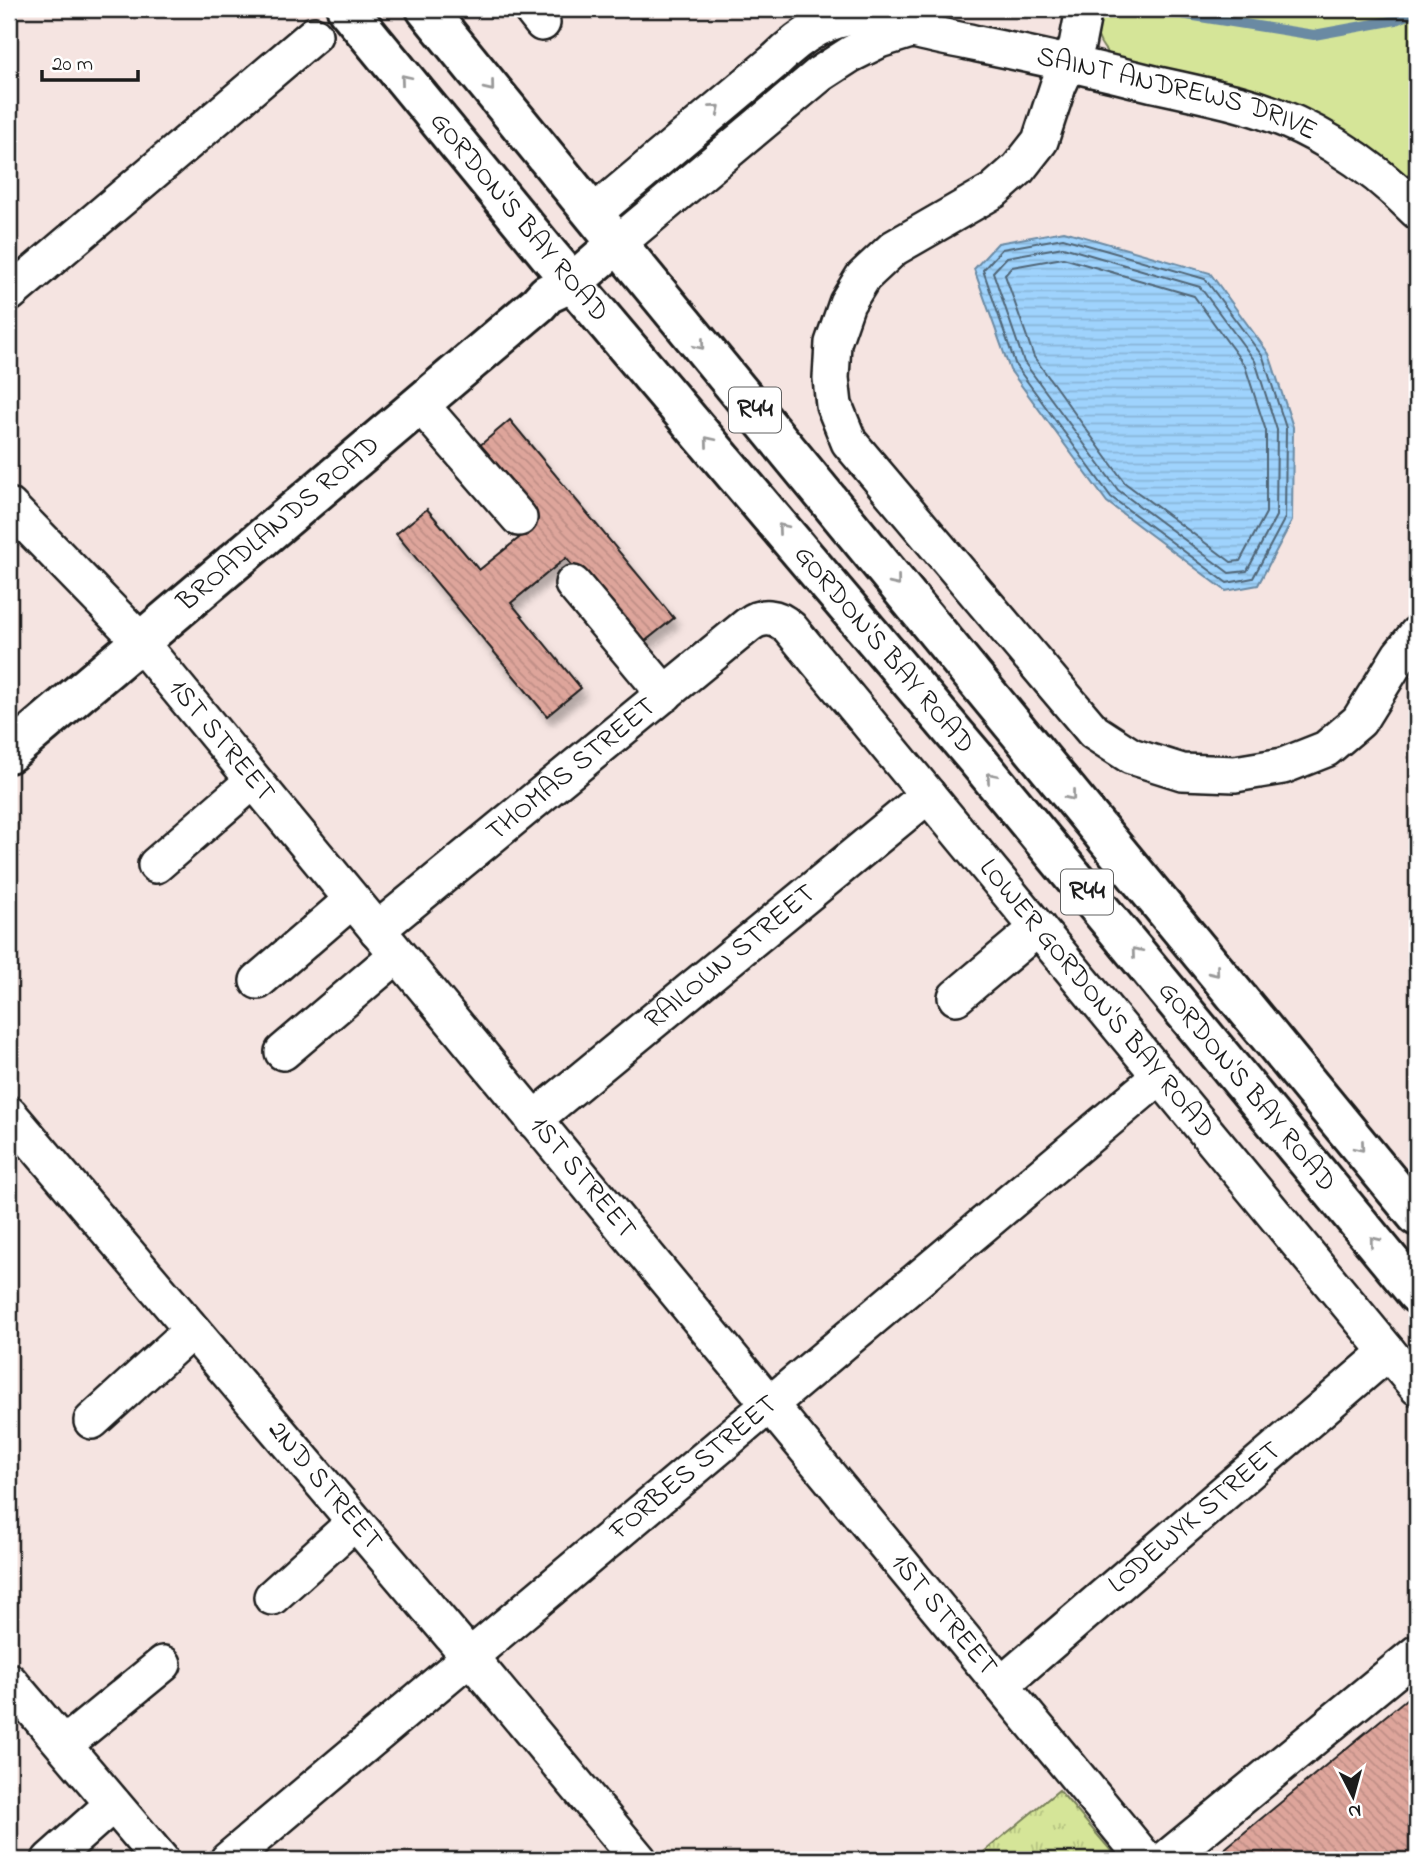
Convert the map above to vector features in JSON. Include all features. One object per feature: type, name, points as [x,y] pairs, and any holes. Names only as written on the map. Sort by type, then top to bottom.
[{"type":"main road","name":"GORDON'S BAY ROAD","points":[[347,9],[556,277],[960,739],[1417,1294]]},
{"type":"main road","name":"GORDON'S BAY ROAD","points":[[426,9],[1417,1216]]},
{"type":"main road","points":[[556,277],[593,214]]},
{"type":"main road","points":[[556,277],[617,244]]},
{"type":"main road","name":"BROADLANDS ROAD","points":[[9,753],[538,304],[556,277]]},
{"type":"street","points":[[1084,9],[1077,45],[1058,86],[1040,141],[1018,169],[993,191],[894,248],[863,277],[847,303],[833,343],[831,378],[834,405],[849,442],[1094,732],[1131,757],[1182,772],[1235,774],[1283,766],[1326,749],[1359,721],[1400,655],[1417,634]]},
{"type":"street","name":"SAINT ANDREWS DRIVE","points":[[593,214],[794,42],[834,20],[858,17],[1069,63],[1238,103],[1278,116],[1350,155],[1385,180],[1417,211]]},
{"type":"street","name":"SAINT ANDREWS DRIVE","points":[[617,244],[820,74],[879,40],[911,30]]},
{"type":"street","points":[[9,294],[314,35]]},
{"type":"street","points":[[664,153],[691,182]]},
{"type":"street","points":[[420,404],[519,519]]},
{"type":"street","name":"1ST STREET","points":[[9,506],[128,628],[1146,1860]]},
{"type":"street","points":[[573,584],[664,694]]},
{"type":"street","name":"THOMAS STREET","points":[[284,1052],[387,943],[664,694],[754,620],[771,618]]},
{"type":"street","name":"LOWER GORDON'S BAY ROAD","points":[[771,618],[790,628],[1417,1387]]},
{"type":"street","points":[[156,865],[253,781]]},
{"type":"street","name":"RAILOUN STREET","points":[[533,1119],[928,795]]},
{"type":"street","points":[[258,981],[352,900]]},
{"type":"street","points":[[956,997],[1038,928]]},
{"type":"street","name":"FORBES STREET","points":[[228,1860],[1160,1076]]},
{"type":"street","name":"2ND STREET","points":[[9,1114],[469,1656],[626,1856]]},
{"type":"street","points":[[92,1421],[192,1329]]},
{"type":"street","name":"LODEWYK STREET","points":[[1001,1685],[1388,1352]]},
{"type":"street","points":[[272,1597],[355,1522]]},
{"type":"street","points":[[1165,1860],[1417,1653]]},
{"type":"street","points":[[64,1745],[163,1664]]},
{"type":"street","points":[[9,1681],[161,1860]]},
{"type":"street","points":[[50,1860],[113,1804]]},
{"type":"green space","points":[[1098,9],[1417,9],[1417,191],[1115,60],[1098,38]]},
{"type":"green space","points":[[1059,1790],[1119,1860],[974,1860]]},
{"type":"water","points":[[1064,231],[1210,273],[1269,354],[1293,427],[1292,521],[1258,585],[1226,591],[1107,502],[1010,370],[974,269],[998,243]]},
{"type":"building","points":[[510,420],[674,618],[639,646],[566,558],[511,603],[581,688],[547,716],[396,534],[427,509],[479,570],[534,526],[472,452]]},
{"type":"building","points":[[1417,1690],[1417,1860],[1211,1860]]},
{"type":"waterway","points":[[1150,9],[1314,35],[1396,20],[1416,9]]}]
